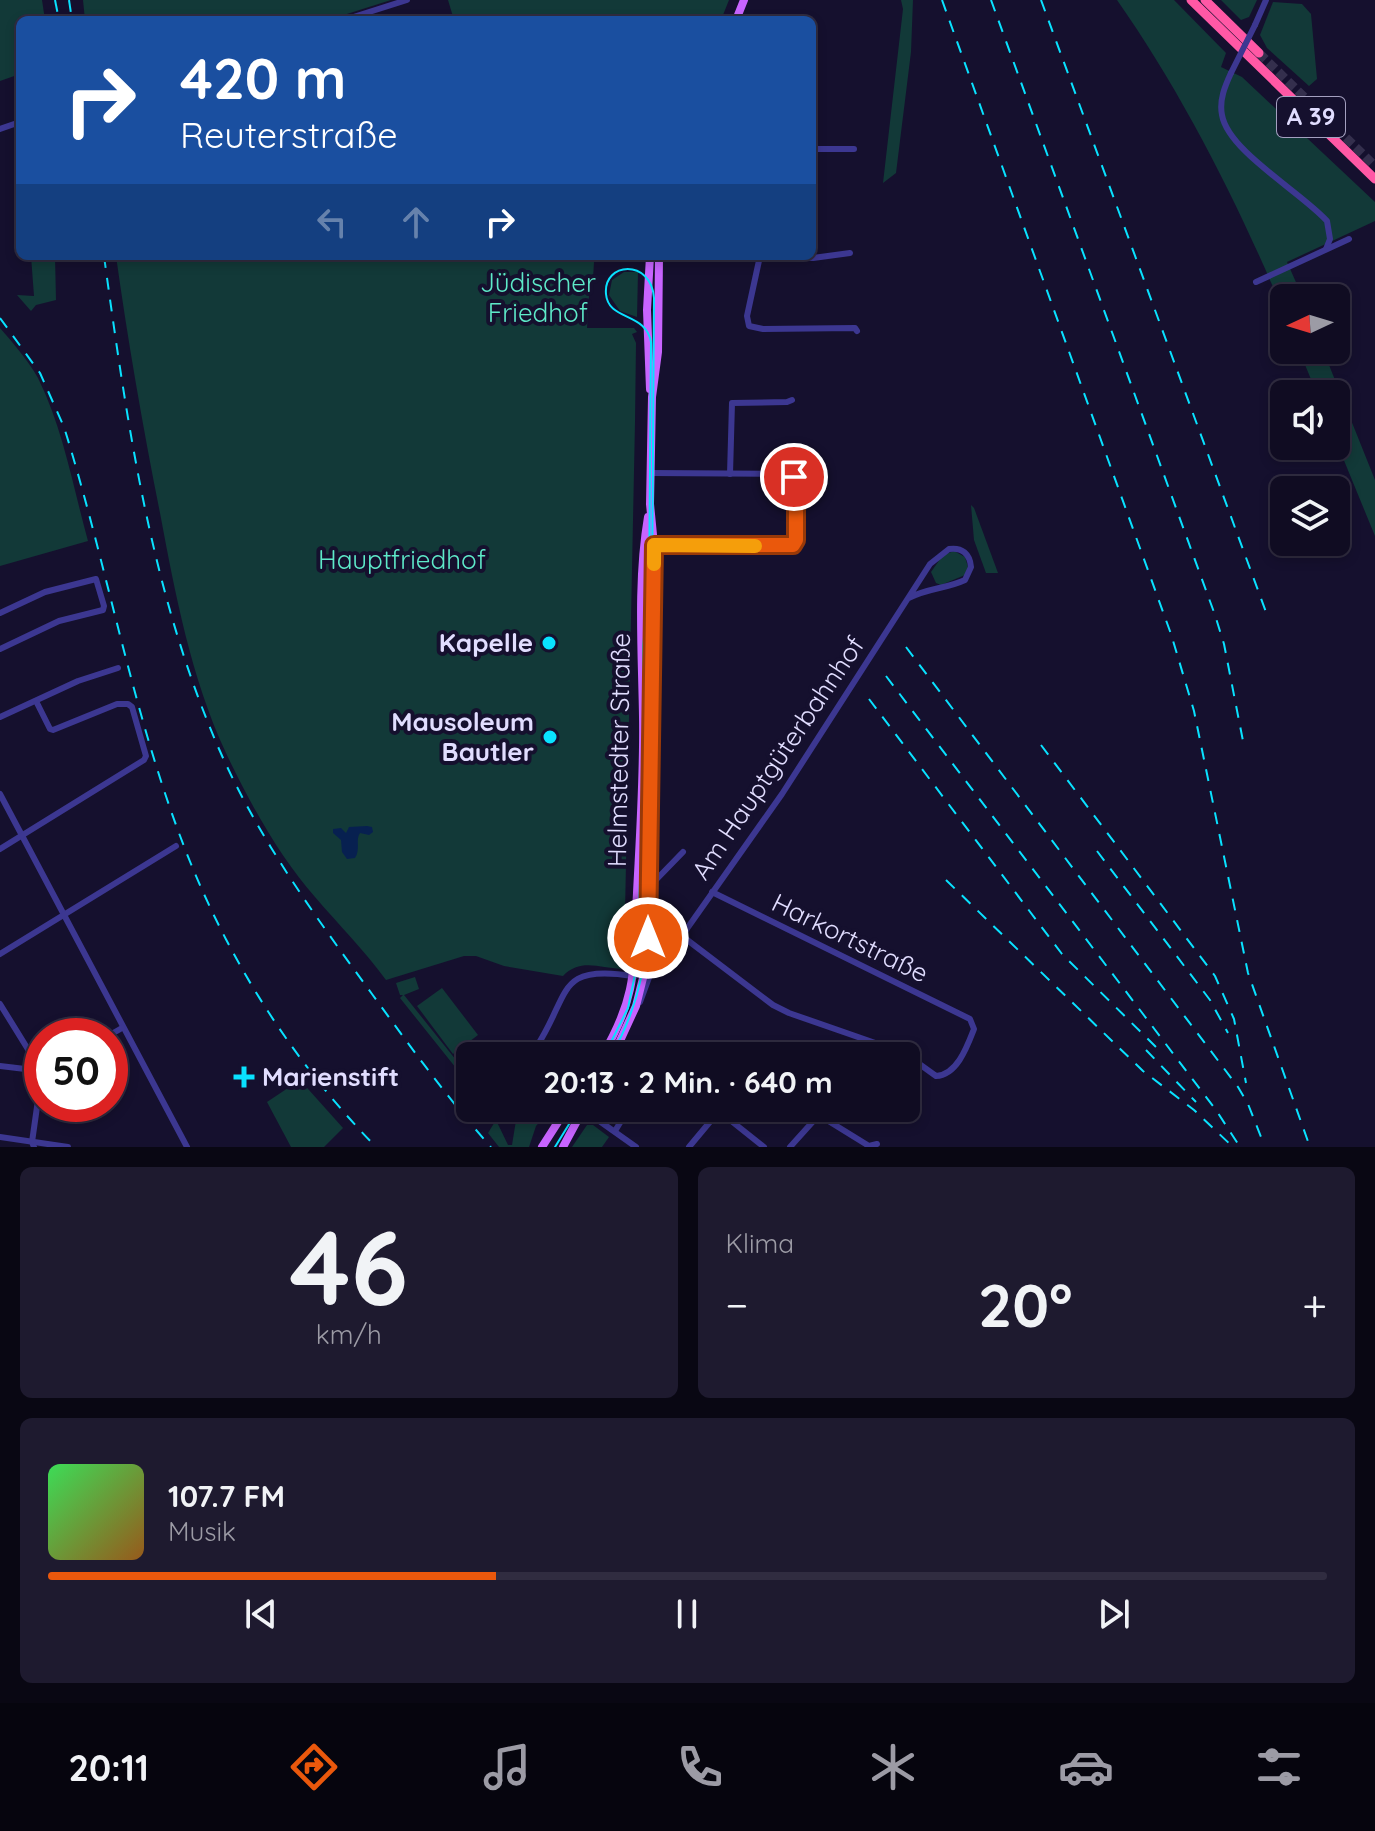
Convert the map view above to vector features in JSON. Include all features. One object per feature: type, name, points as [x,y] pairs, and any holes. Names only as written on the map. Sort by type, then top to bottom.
[{"type":"highway","name":"A 39","points":[[1191,0],[1375,179]]},
{"type":"highway","points":[[1205,0],[1259,53]]},
{"type":"main road","name":"Helmstedter Straße","points":[[619,1042],[637,1003],[648,938],[654,545],[650,504],[652,397],[647,310],[653,260]]},
{"type":"main road","name":"Helmstedter Straße","points":[[610,1042],[622,1020],[635,976],[643,733],[643,544],[650,504]]},
{"type":"main road","name":"Helmstedter Straße","points":[[641,620],[653,620]]},
{"type":"main road","points":[[542,1147],[558,1122]]},
{"type":"main road","points":[[563,1147],[576,1122]]},
{"type":"street","points":[[357,16],[407,0]]},
{"type":"street","points":[[1266,0],[1231,73],[1222,101],[1222,115],[1226,128],[1239,145],[1327,221],[1330,239],[1326,249]]},
{"type":"street","points":[[816,149],[854,149]]},
{"type":"street","points":[[1256,282],[1349,239]]},
{"type":"street","points":[[816,258],[850,253]]},
{"type":"street","points":[[759,260],[747,316],[749,326],[763,329],[855,328],[857,331]]},
{"type":"street","points":[[730,474],[732,403],[792,400]]},
{"type":"street","points":[[643,544],[789,546],[796,540],[796,484],[790,475],[650,473]]},
{"type":"street","points":[[909,598],[925,590],[943,588],[962,581],[968,576],[971,565],[967,555],[958,549],[949,549],[929,567],[929,581],[935,587],[943,588]]},
{"type":"street","name":"Am Hauptgüterbahnhof","points":[[660,963],[673,954],[712,892],[782,794],[929,567]]},
{"type":"street","points":[[0,613],[45,592],[96,579],[104,606],[103,610],[59,621],[0,649]]},
{"type":"street","points":[[0,717],[78,681],[118,668]]},
{"type":"street","points":[[0,849],[146,756],[132,707],[128,704],[117,704],[53,730],[36,701]]},
{"type":"street","points":[[0,794],[117,1018]]},
{"type":"street","points":[[0,954],[176,846]]},
{"type":"street","points":[[648,888],[683,852]]},
{"type":"street","name":"Harkortstraße","points":[[681,938],[773,1005],[789,1013],[904,1053],[936,1076],[948,1075],[957,1063],[974,1029],[970,1019],[712,892]]},
{"type":"street","points":[[636,932],[646,960],[653,965],[660,963]]},
{"type":"street","points":[[648,938],[651,945],[663,950]]},
{"type":"street","name":"Am Hauptgüterbahnhof","points":[[646,960],[681,938]]},
{"type":"street","points":[[539,1042],[567,989],[578,977],[591,974],[635,976],[646,960]]},
{"type":"street","name":"Helmstedter Straße","points":[[637,1003],[651,973],[660,963]]},
{"type":"street","name":"Helmstedter Straße","points":[[635,976],[638,979],[637,1003]]},
{"type":"street","points":[[0,1004],[24,1043]]},
{"type":"street","points":[[128,1039],[187,1147]]},
{"type":"street","points":[[0,1066],[24,1069]]},
{"type":"street","points":[[790,1147],[817,1117],[822,1117],[869,1146],[877,1144]]},
{"type":"street","points":[[33,1144],[36,1122]]},
{"type":"street","points":[[602,1122],[636,1147]]},
{"type":"street","points":[[615,1131],[620,1122]]},
{"type":"street","points":[[689,1147],[708,1122]]},
{"type":"street","points":[[732,1122],[764,1147]]},
{"type":"street","points":[[0,1137],[68,1147]]},
{"type":"green space","points":[[0,0],[42,0],[44,16],[16,16],[16,75],[0,81]]},
{"type":"green space","points":[[83,0],[391,0],[341,16],[85,16]]},
{"type":"green space","points":[[448,0],[729,0],[723,16],[453,16]]},
{"type":"green space","points":[[901,0],[913,0],[911,52],[896,173],[883,183],[903,9]]},
{"type":"green space","points":[[1117,0],[1174,0],[1226,53],[1221,67],[1242,77],[1375,202],[1375,221],[1287,262],[1297,284],[1271,284],[1209,152]]},
{"type":"green space","points":[[1221,0],[1257,0],[1249,17],[1241,20]]},
{"type":"green space","points":[[1273,2],[1302,4],[1311,14],[1317,79],[1309,86],[1267,48],[1260,35]]},
{"type":"green space","points":[[31,260],[55,260],[56,300],[36,305],[31,311],[17,295],[34,296]]},
{"type":"green space","name":"Hauptfriedhof","points":[[117,260],[600,260],[594,262],[593,279],[590,280],[587,328],[634,328],[637,332],[632,334],[636,343],[635,422],[624,962],[621,969],[583,966],[563,976],[464,956],[386,980],[302,882],[255,809],[226,753],[203,695],[172,574]]},
{"type":"green space","points":[[624,272],[638,272],[637,317],[620,311],[609,295],[612,280]]},
{"type":"green space","points":[[0,328],[30,365],[47,397],[61,437],[88,541],[0,566]]},
{"type":"green space","points":[[1305,364],[1329,364],[1335,380],[1311,380]]},
{"type":"green space","points":[[1350,418],[1375,480],[1375,536],[1344,460],[1350,460]]},
{"type":"green space","points":[[971,505],[998,573],[986,573],[974,540]]},
{"type":"green space","points":[[954,551],[965,557],[968,567],[965,575],[941,585],[936,583],[931,572],[943,555]]},
{"type":"green space","points":[[415,977],[419,989],[404,995],[456,1060],[456,1068],[400,998],[403,995],[400,995],[396,983]]},
{"type":"green space","points":[[442,988],[478,1035],[469,1042],[456,1042],[453,1054],[417,1006]]},
{"type":"green space","points":[[300,1080],[343,1128],[324,1147],[291,1147],[267,1102]]},
{"type":"green space","points":[[495,1122],[508,1145],[512,1145],[516,1122],[540,1122],[529,1147],[499,1147],[488,1133]]},
{"type":"green space","points":[[587,1125],[593,1125],[609,1137],[602,1147],[572,1147]]},
{"type":"water","points":[[349,827],[372,827],[373,832],[369,835],[360,833],[357,855],[347,859],[342,852],[341,840],[333,829],[341,828],[346,833]]},
{"type":"tunnel","points":[[1259,53],[1375,166]]},
{"type":"tram line","points":[[611,1042],[628,1008],[637,965],[644,767],[643,646],[649,597],[651,342],[642,326],[613,309],[606,294],[607,283],[612,276],[628,269],[645,276],[654,298],[652,598],[646,650],[646,935],[636,998],[618,1042]]},
{"type":"tram line","points":[[555,1147],[570,1122]]},
{"type":"railway","points":[[55,0],[58,16]]},
{"type":"railway","points":[[69,0],[71,16]]},
{"type":"railway","points":[[942,0],[1171,634],[1194,711],[1248,973],[1310,1147]]},
{"type":"railway","points":[[991,0],[1215,615],[1224,644],[1243,741]]},
{"type":"railway","points":[[1041,0],[1266,612]]},
{"type":"railway","points":[[105,260],[122,382],[159,568],[195,690],[219,749],[251,814],[309,906],[430,1072],[491,1147]]},
{"type":"railway","points":[[0,318],[40,373],[64,427],[153,757],[208,903],[248,978],[294,1050],[376,1147]]},
{"type":"railway","points":[[906,647],[1238,1087],[1263,1142]]},
{"type":"railway","points":[[886,676],[1216,1110],[1240,1147]]},
{"type":"railway","points":[[869,699],[1062,954],[1163,1054]]},
{"type":"railway","points":[[1041,745],[1215,976],[1234,1019],[1246,1083]]},
{"type":"railway","points":[[1097,851],[1210,1000],[1228,1033]]},
{"type":"railway","points":[[946,880],[1143,1071],[1194,1110],[1233,1147]]},
{"type":"railway","points":[[1146,1050],[1196,1102]]},
{"type":"slow traffic","points":[[654,564],[654,545],[755,546]]},
{"type":"place","name":"Kapelle","points":[[549,643]]},
{"type":"place","name":"Mausoleum Bautler","points":[[550,737]]},
{"type":"place","name":"Marienstift","points":[[244,1077]]},
{"type":"route","points":[[648,938],[654,545],[793,545],[796,540],[794,477]]},
{"type":"park label","name":"Jüdischer Friedhof","points":[[538,298]]}]
